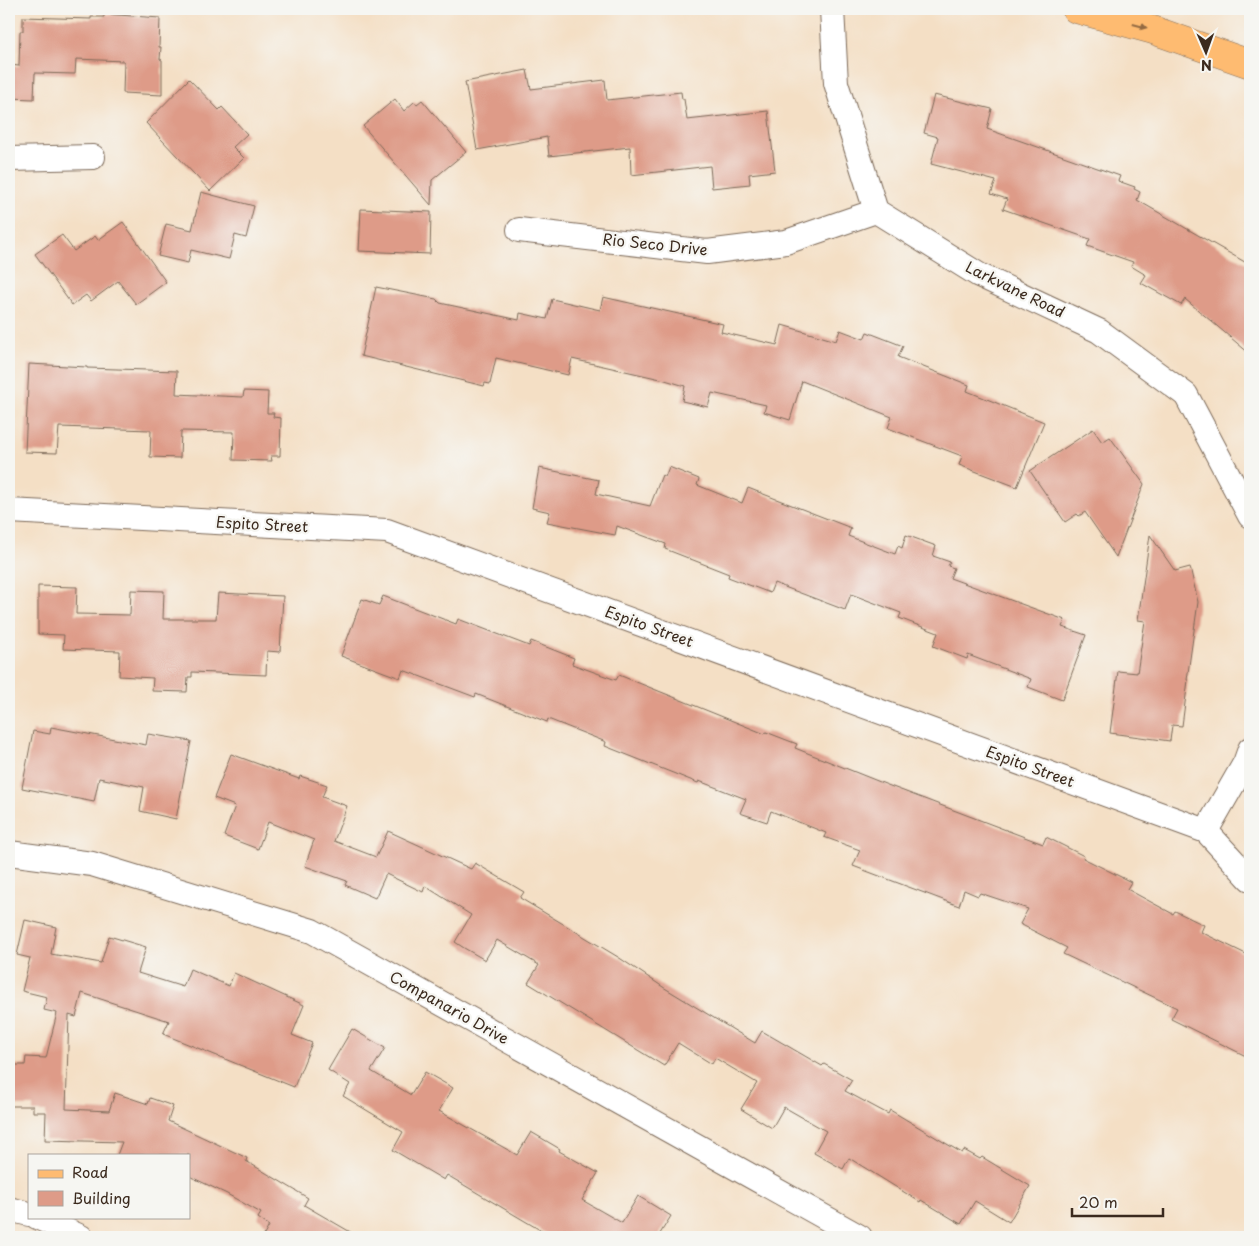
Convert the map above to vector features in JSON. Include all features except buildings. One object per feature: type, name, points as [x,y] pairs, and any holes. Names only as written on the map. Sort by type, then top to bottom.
[{"type":"main road","points":[[1076,9],[1153,30],[1250,64]]},
{"type":"street","points":[[832,9],[836,83],[876,211]]},
{"type":"street","points":[[9,159],[93,157]]},
{"type":"street","name":"Rio Seco Drive","points":[[519,230],[708,252],[786,242],[876,211]]},
{"type":"street","name":"Larkvane Road","points":[[876,211],[979,275],[1099,331],[1186,395],[1250,516]]},
{"type":"street","name":"Espito Street","points":[[9,511],[387,531],[1206,831],[1250,880]]},
{"type":"street","points":[[1206,831],[1245,763],[1250,749]]},
{"type":"street","name":"Companario Drive","points":[[9,853],[92,864],[312,931],[860,1237]]},
{"type":"street","points":[[9,1209],[28,1214]]},
{"type":"street","points":[[39,1218],[80,1237]]}]
